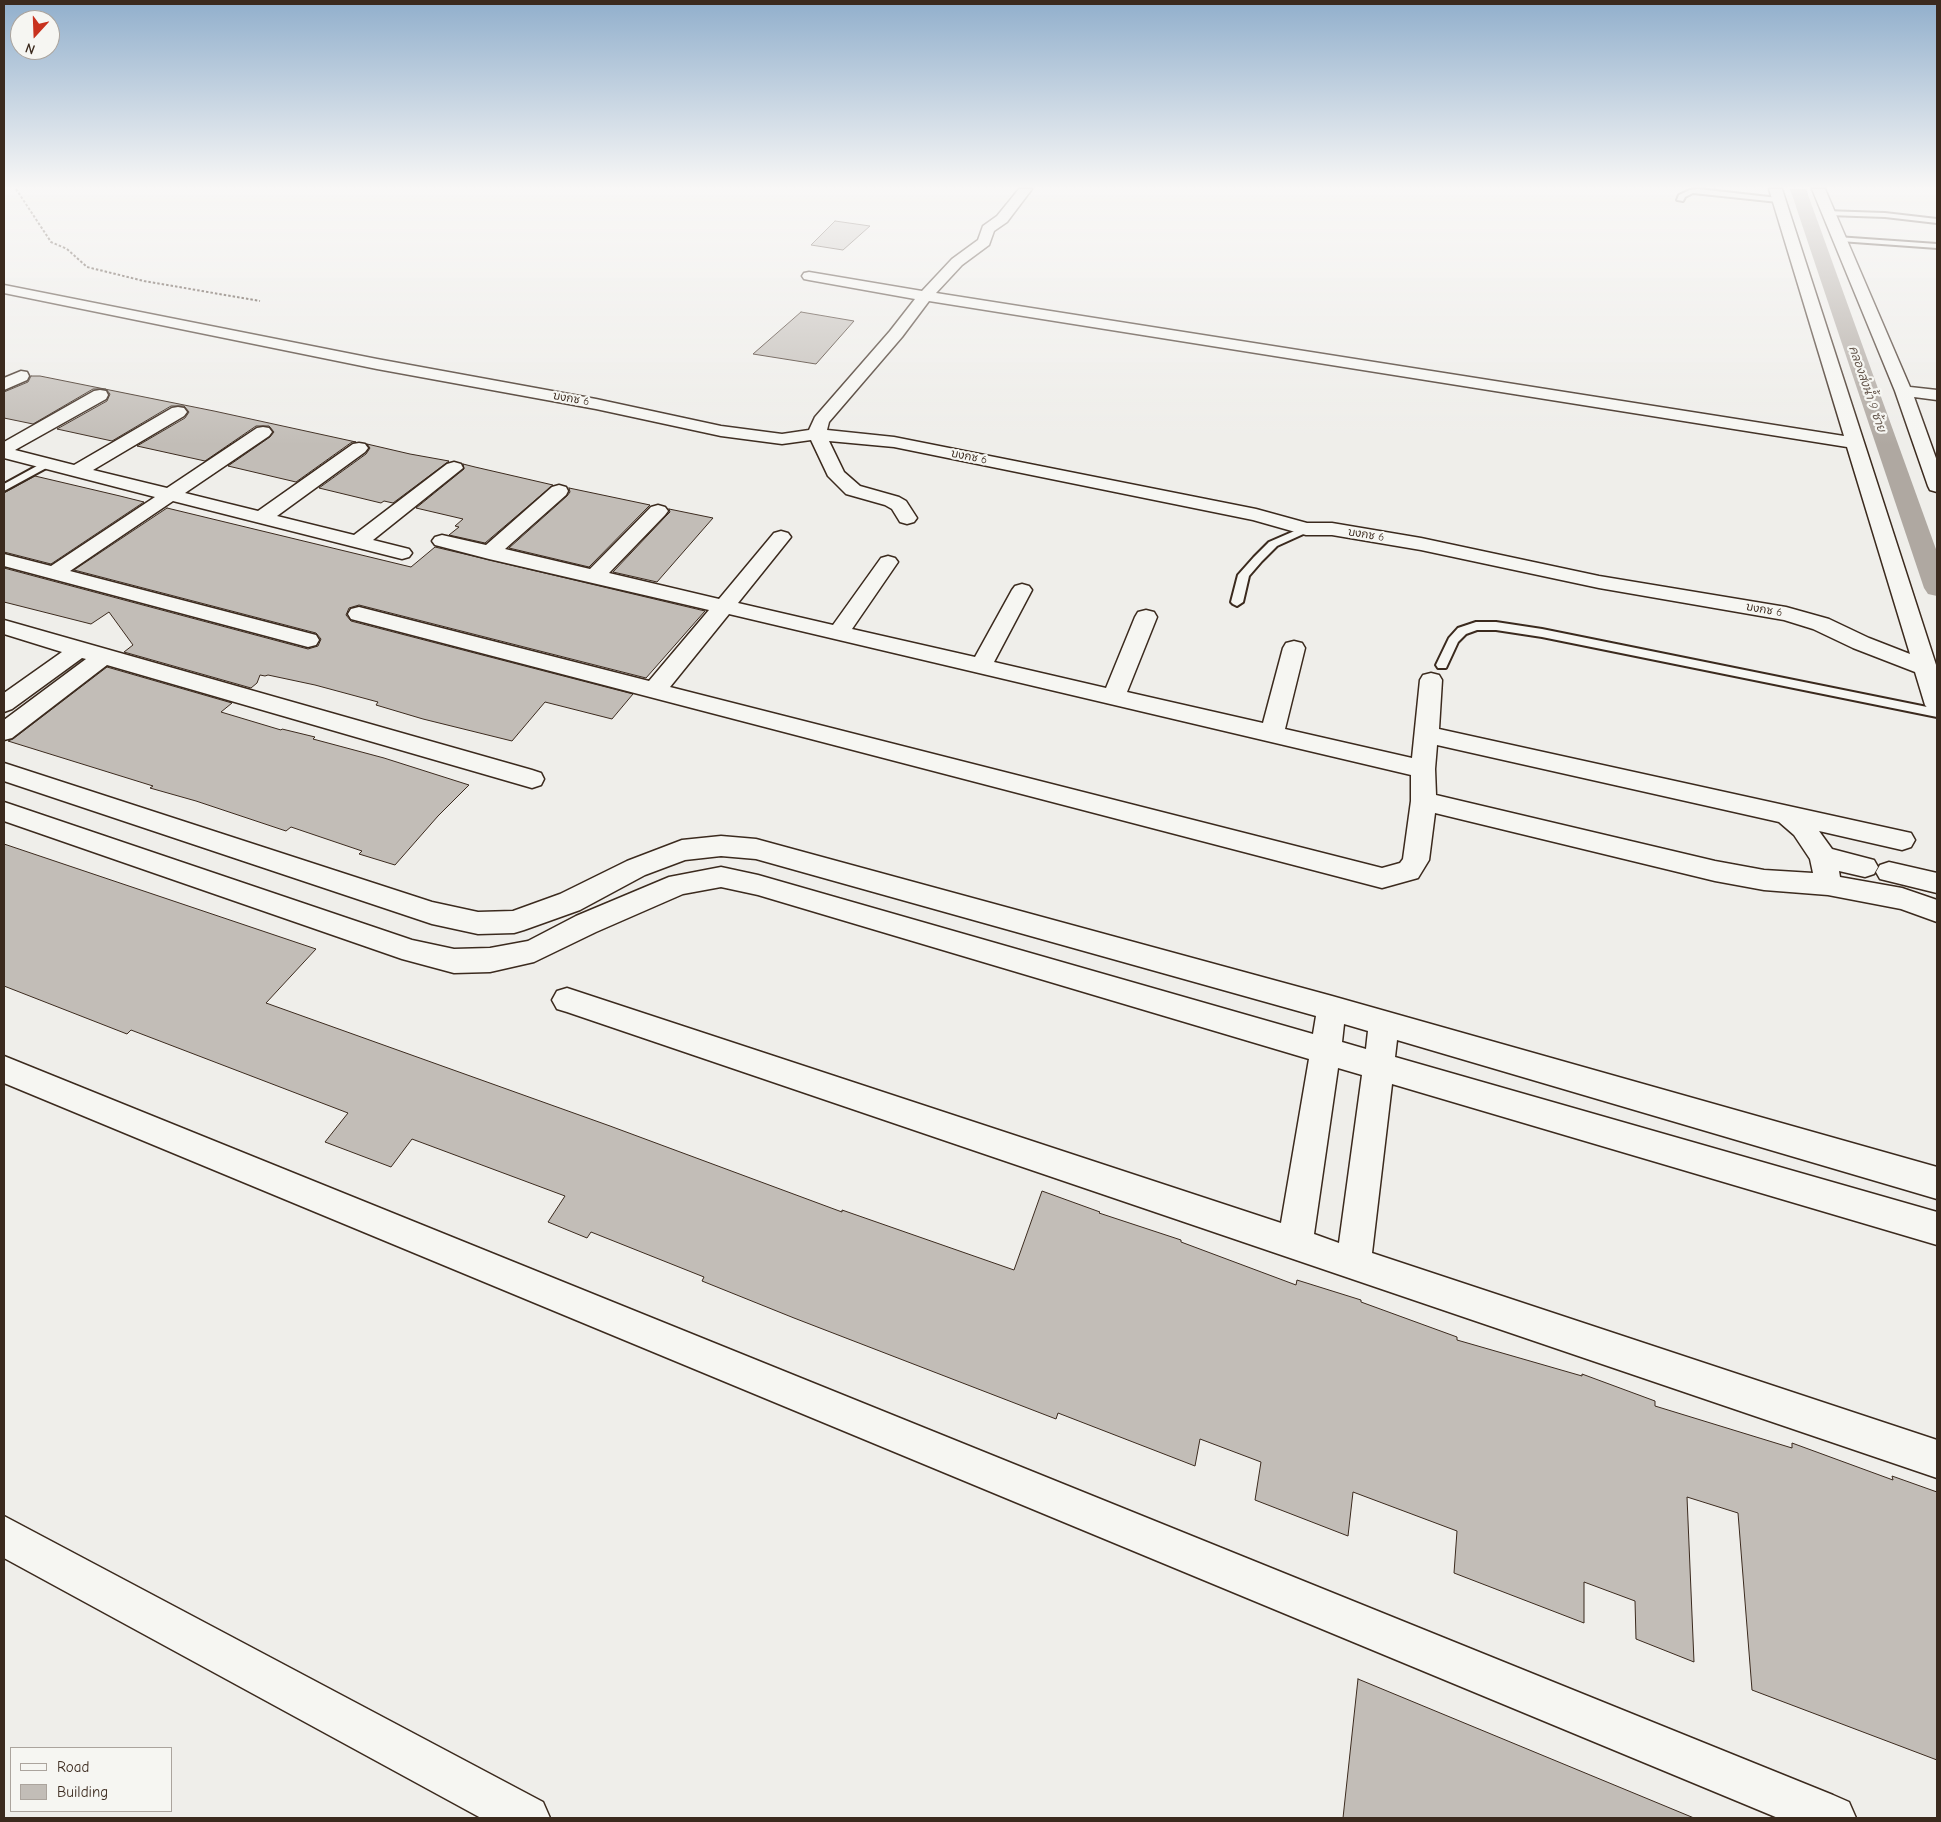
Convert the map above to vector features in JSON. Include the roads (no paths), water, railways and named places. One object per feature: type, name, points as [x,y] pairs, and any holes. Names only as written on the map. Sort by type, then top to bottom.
[{"type":"street","points":[[907,518],[899,505],[892,501],[853,490],[844,484],[830,465],[817,434],[821,421],[832,407],[946,274]]},
{"type":"street","points":[[1802,274],[1937,705]]},
{"type":"street","points":[[1855,274],[1903,390],[1937,486]]},
{"type":"street","points":[[809,276],[925,296],[1856,442]]},
{"type":"street","name":"บงกช 6","points":[[4,289],[377,364],[596,404],[721,431],[765,438],[782,439],[817,434],[894,442],[1140,490],[1256,515],[1306,529],[1332,529],[1421,544],[1599,582],[1786,614],[1821,624],[1861,643],[1926,668]]},
{"type":"street","points":[[4,385],[21,376]]},
{"type":"street","points":[[1903,390],[1937,395]]},
{"type":"street","points":[[4,449],[100,395]]},
{"type":"street","points":[[76,472],[178,412]]},
{"type":"street","points":[[54,573],[263,432]]},
{"type":"street","points":[[261,518],[359,448]]},
{"type":"street","points":[[4,453],[402,553]]},
{"type":"street","points":[[358,542],[454,468]]},
{"type":"street","points":[[490,553],[559,491]]},
{"type":"street","points":[[594,577],[658,511]]},
{"type":"street","points":[[654,691],[781,536]]},
{"type":"street","points":[[442,541],[1423,769]]},
{"type":"street","points":[[4,560],[308,640]]},
{"type":"street","points":[[838,633],[888,562]]},
{"type":"street","points":[[981,666],[1022,590]]},
{"type":"street","points":[[359,614],[1382,878],[1409,871],[1416,860],[1424,801],[1423,769],[1426,734],[1437,673]]},
{"type":"street","points":[[1114,696],[1146,617]]},
{"type":"street","points":[[4,627],[532,779]]},
{"type":"street","points":[[1272,733],[1294,648]]},
{"type":"street","points":[[4,704],[79,650]]},
{"type":"street","points":[[4,732],[103,657]]},
{"type":"street","points":[[1426,734],[1902,840]]},
{"type":"street","points":[[4,772],[432,913],[478,923],[514,922],[578,913],[679,884],[721,877],[758,885],[1923,1225]]},
{"type":"street","points":[[1424,801],[1715,872],[1764,880],[1828,885],[1902,899],[1937,911]]},
{"type":"street","points":[[4,810],[412,951],[454,961],[490,960],[534,951],[578,913],[636,868],[682,850],[721,846],[756,849],[1332,1008],[1937,1184]]},
{"type":"street","points":[[1788,814],[1803,828],[1823,857],[1828,885]]},
{"type":"street","points":[[1823,857],[1937,883]]},
{"type":"street","points":[[567,1000],[1937,1459]]},
{"type":"street","points":[[1295,1244],[1332,1008]]},
{"type":"street","points":[[1354,1263],[1377,1065],[1384,1023]]},
{"type":"street","points":[[4,1069],[1833,1818]]},
{"type":"street","points":[[1899,1172],[1923,1225]]},
{"type":"street","points":[[4,1536],[528,1818]]},
{"type":"lane","points":[[4,488],[46,464]]},
{"type":"lane","points":[[1237,602],[1244,575],[1258,559],[1273,544],[1306,529]]},
{"type":"lane","points":[[1437,673],[1453,642],[1462,631],[1476,626],[1496,626],[1571,639],[1937,713]]},
{"type":"waterway","name":"คลองส่งน้ำ 9 ซ้าย","points":[[1828,274],[1937,588]]}]
